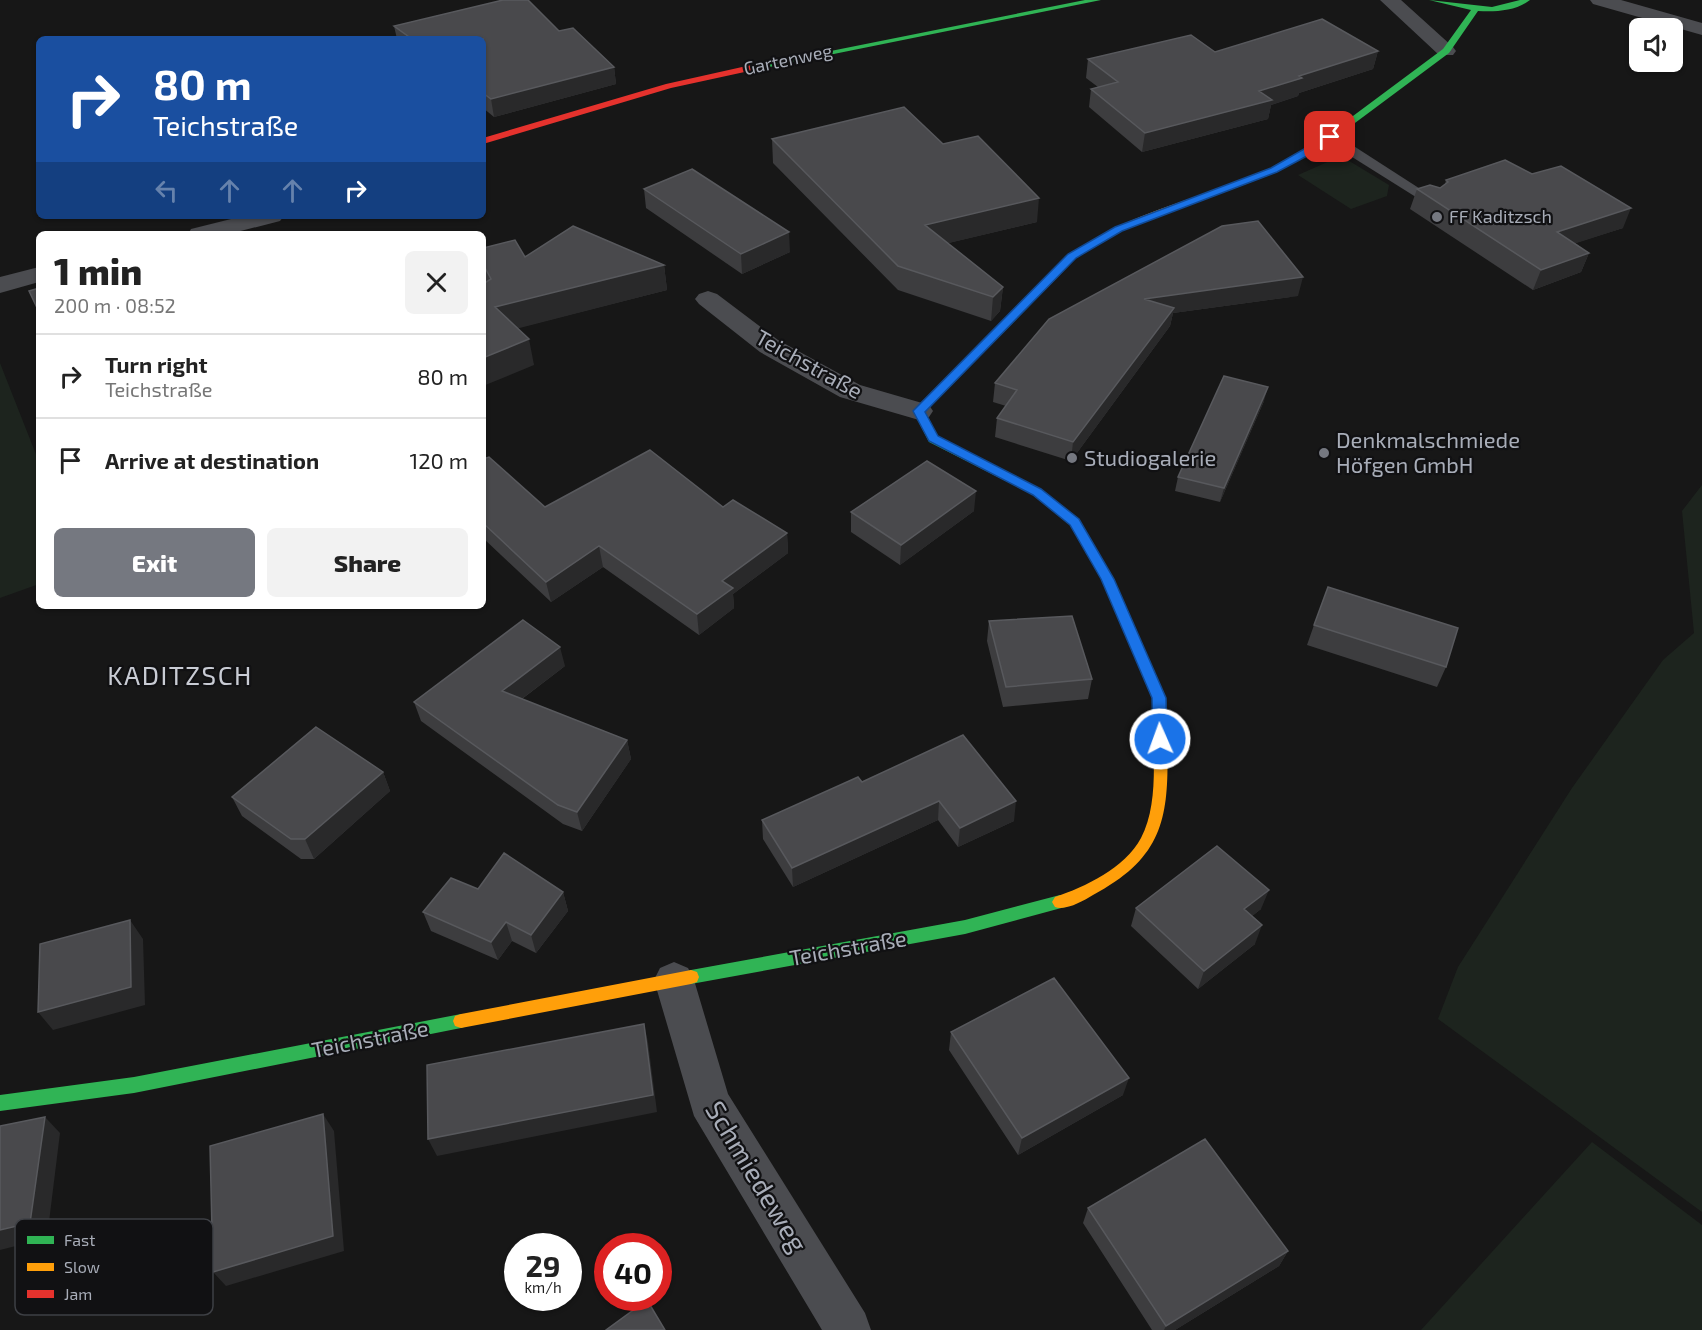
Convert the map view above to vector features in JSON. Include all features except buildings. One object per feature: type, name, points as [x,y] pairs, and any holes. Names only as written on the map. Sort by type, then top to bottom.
[{"type":"street","name":"Gartenweg","points":[[486,140],[669,86],[868,43],[1097,0]]},
{"type":"street","points":[[1390,0],[1446,51]]},
{"type":"street","points":[[1433,0],[1476,9],[1497,10],[1520,4],[1526,0]]},
{"type":"street","points":[[1600,0],[1702,29]]},
{"type":"street","points":[[919,411],[1072,256],[1119,229],[1274,170],[1317,147],[1446,51],[1476,9]]},
{"type":"street","points":[[212,231],[260,219]]},
{"type":"street","points":[[0,285],[36,275]]},
{"type":"street","name":"Teichstraße","points":[[0,1103],[134,1085],[674,980],[965,927],[1070,900],[1117,875],[1149,839],[1161,779],[1159,698],[1108,579],[1074,522],[1037,492],[933,439],[919,411],[850,391],[769,345],[708,299]]},
{"type":"street","name":"Schmiedeweg","points":[[674,980],[709,1102],[848,1330]]},
{"type":"lane","points":[[1330,137],[1432,201]]},
{"type":"shaded area","points":[[1341,156],[1389,185],[1387,196],[1351,209],[1298,175]]},
{"type":"shaded area","points":[[0,363],[36,454],[36,585],[0,598]]},
{"type":"shaded area","points":[[1702,485],[1702,1212],[1438,1019],[1458,967],[1572,788],[1663,660],[1694,633],[1682,511]]},
{"type":"shaded area","points":[[1592,1142],[1702,1225],[1702,1330],[1421,1330]]},
{"type":"traffic: fast","points":[[760,66],[1097,0]]},
{"type":"traffic: fast","points":[[1433,0],[1480,9],[1503,8],[1526,0]]},
{"type":"traffic: fast","points":[[1222,190],[1274,170],[1317,147],[1446,51],[1476,9]]},
{"type":"traffic: fast","points":[[1040,289],[919,411],[933,439],[1037,492],[1074,522],[1108,579],[1159,698],[1160,732]]},
{"type":"traffic: fast","points":[[691,977],[965,927],[1060,902]]},
{"type":"traffic: fast","points":[[0,1103],[134,1085],[461,1021]]},
{"type":"traffic: slow","points":[[1040,289],[1072,256],[1119,229],[1222,190]]},
{"type":"traffic: slow","points":[[1060,902],[1084,893],[1110,878],[1134,858],[1149,838],[1158,800],[1160,732]]},
{"type":"traffic: slow","points":[[461,1021],[691,977]]},
{"type":"traffic: jam","points":[[486,140],[669,86],[760,66]]},
{"type":"place","name":"FF Kaditzsch","points":[[1437,217]]},
{"type":"place","name":"Denkmalschmiede Höfgen GmbH","points":[[1324,453]]},
{"type":"place","name":"Studiogalerie","points":[[1072,458]]},
{"type":"district","name":"KADITZSCH","points":[[180,676]]},
{"type":"route","points":[[1160,739],[1159,698],[1108,579],[1074,522],[1037,492],[933,439],[919,411],[1029,296],[1072,256],[1119,229],[1274,170],[1317,147],[1330,137]]}]
